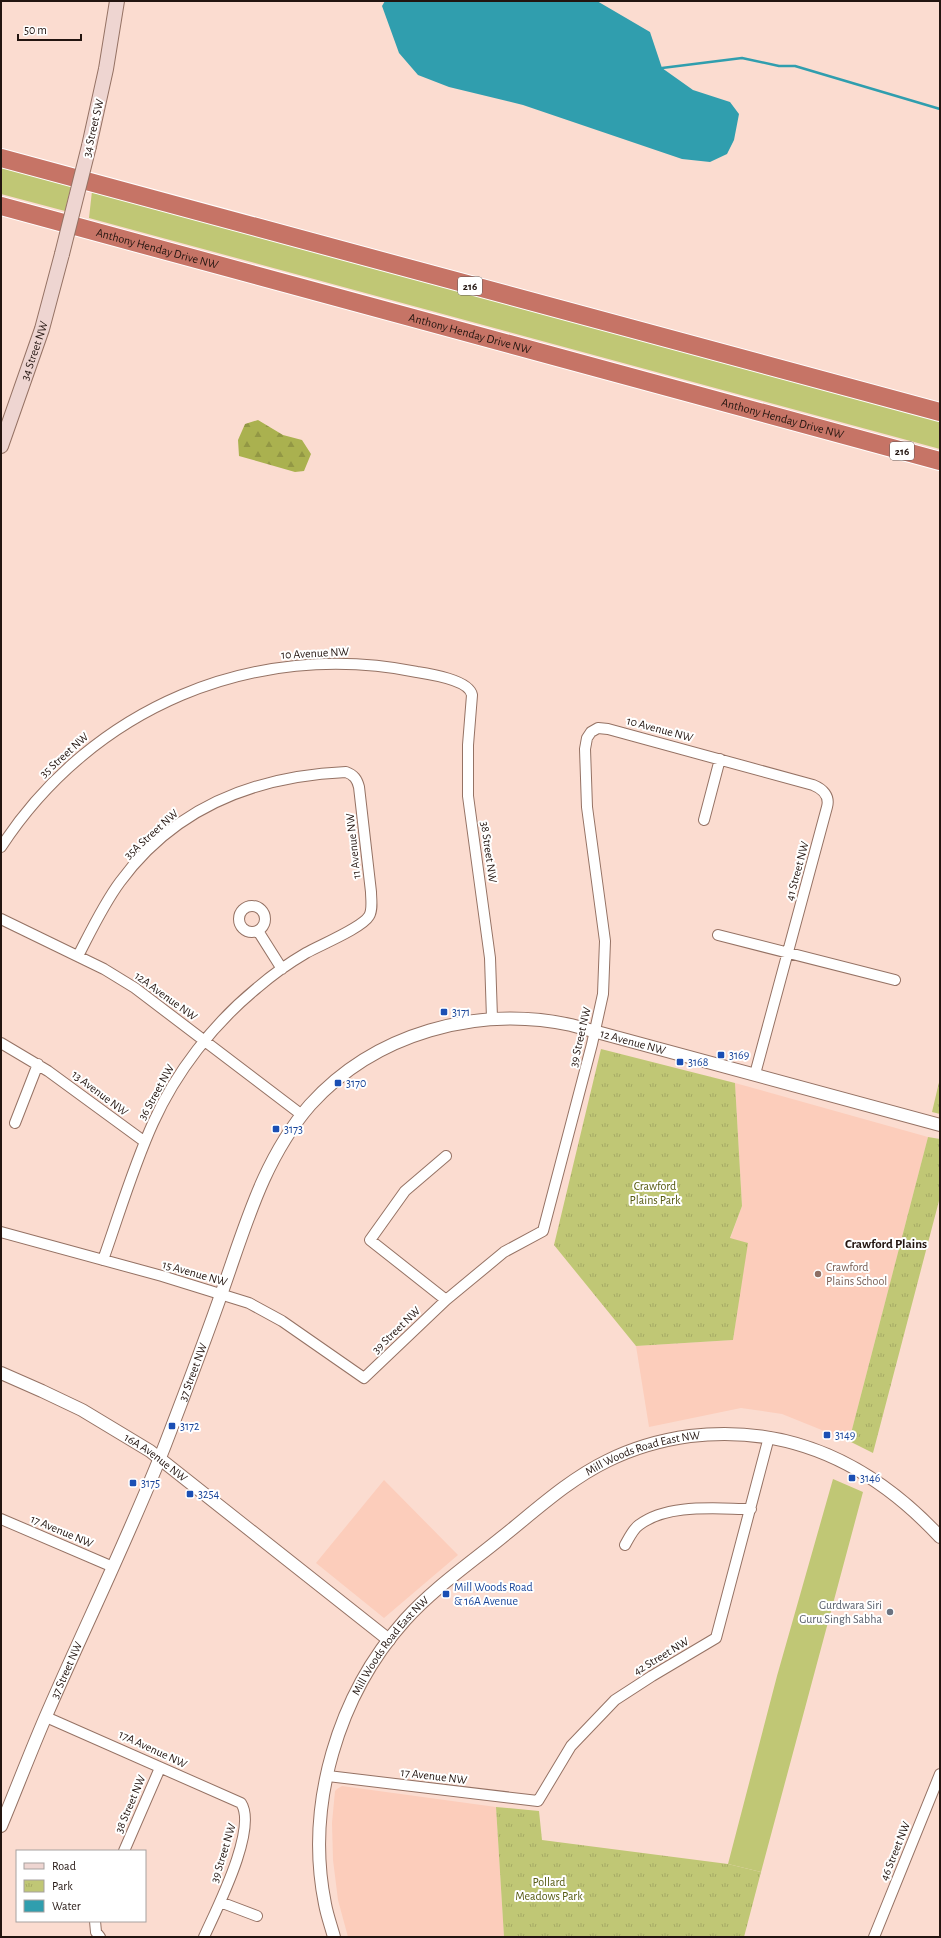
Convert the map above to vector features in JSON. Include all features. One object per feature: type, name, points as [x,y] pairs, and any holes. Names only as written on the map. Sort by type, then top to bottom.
[{"type":"highway","name":"216","points":[[1,158],[940,412]]},
{"type":"highway","name":"Anthony Henday Drive NW","points":[[1,206],[940,461]]},
{"type":"highway","points":[[863,440],[940,465]]},
{"type":"main road","name":"34 Street SW","points":[[62,254],[89,146],[106,69],[117,1]]},
{"type":"main road","name":"34 Street NW","points":[[1,446],[40,336],[62,254]]},
{"type":"street","name":"10 Avenue NW","points":[[163,703],[190,691],[230,678],[270,669],[322,664],[359,664],[411,670],[462,683],[471,689]]},
{"type":"street","name":"38 Street NW","points":[[471,689],[472,697],[468,745],[468,796],[490,958],[492,1018]]},
{"type":"street","name":"35 Street NW","points":[[1,847],[34,802],[76,760],[124,724],[163,703]]},
{"type":"street","name":"10 Avenue NW","points":[[594,729],[608,728],[813,785],[821,789],[827,795]]},
{"type":"street","name":"39 Street NW","points":[[364,1378],[446,1300],[504,1252],[543,1231],[595,1031],[603,994],[606,950],[585,780],[586,741],[594,729]]},
{"type":"street","points":[[704,820],[720,759]]},
{"type":"street","name":"35A Street NW","points":[[78,956],[106,904],[127,873],[157,843],[188,818],[222,798],[271,781],[328,773],[346,772],[353,775]]},
{"type":"street","name":"11 Avenue NW","points":[[353,775],[357,780],[360,794],[371,892],[369,916]]},
{"type":"street","name":"41 Street NW","points":[[755,1074],[827,808],[827,795]]},
{"type":"street","name":"36 Street NW","points":[[103,1260],[145,1142],[167,1094],[205,1040],[230,1011],[282,969],[306,953],[358,926],[369,916]]},
{"type":"street","name":"12A Avenue NW","points":[[1,919],[78,956],[135,988],[302,1115]]},
{"type":"street","points":[[258,931],[282,969]]},
{"type":"street","points":[[718,935],[895,980]]},
{"type":"street","name":"12 Avenue NW","points":[[372,1055],[405,1039],[435,1028],[465,1022],[492,1018],[519,1018],[553,1021],[595,1031],[940,1125]]},
{"type":"street","name":"13 Avenue NW","points":[[1,1043],[38,1064],[145,1142]]},
{"type":"street","name":"37 Street NW","points":[[1,1826],[46,1717],[160,1458],[264,1174],[281,1145],[302,1115],[342,1076],[372,1055]]},
{"type":"street","points":[[15,1122],[38,1064]]},
{"type":"street","points":[[446,1156],[405,1191],[370,1240],[446,1300]]},
{"type":"street","name":"15 Avenue NW","points":[[1,1232],[249,1303],[272,1314],[364,1378]]},
{"type":"street","name":"16A Avenue NW","points":[[1,1374],[82,1410],[160,1458],[389,1640]]},
{"type":"street","name":"Mill Woods Road East NW","points":[[334,1937],[325,1903],[320,1853],[322,1804],[336,1742],[350,1704],[366,1673],[389,1640],[412,1612],[563,1488],[608,1460],[642,1446],[679,1438],[719,1434],[769,1437],[818,1450],[863,1472],[899,1498],[940,1537]]},
{"type":"street","name":"42 Street NW","points":[[538,1801],[571,1746],[616,1700],[652,1676],[716,1638],[769,1437]]},
{"type":"street","points":[[624,1545],[638,1526],[647,1519],[679,1509],[751,1509]]},
{"type":"street","name":"17 Avenue NW","points":[[1,1519],[113,1567]]},
{"type":"street","name":"17A Avenue NW","points":[[46,1717],[160,1768],[237,1800],[241,1803],[245,1811]]},
{"type":"street","name":"38 Street NW","points":[[124,1850],[160,1768]]},
{"type":"street","name":"46 Street NW","points":[[874,1937],[940,1774]]},
{"type":"street","name":"17 Avenue NW","points":[[328,1776],[538,1801]]},
{"type":"street","name":"39 Street NW","points":[[204,1937],[239,1854],[245,1824],[245,1811]]},
{"type":"street","name":"39 Street NW","points":[[220,1902],[257,1916]]},
{"type":"street","points":[[95,1922],[98,1935]]},
{"type":"shaded area","name":"Crawford Plains School","points":[[735,1083],[928,1137],[849,1441],[782,1414],[741,1408],[649,1427],[636,1346],[733,1340],[747,1243],[730,1239],[742,1206]]},
{"type":"shaded area","points":[[384,1480],[458,1555],[384,1618],[316,1563]]},
{"type":"shaded area","points":[[342,1786],[496,1807],[504,1937],[348,1937],[338,1900],[333,1860],[332,1823],[335,1791]]},
{"type":"green space","points":[[1,166],[71,186],[65,211],[1,194]]},
{"type":"green space","points":[[92,191],[940,421],[940,449],[89,218]]},
{"type":"green space","points":[[258,420],[283,435],[302,440],[311,454],[304,471],[295,472],[239,456],[238,440],[245,424]]},
{"type":"green space","name":"Crawford Plains Park","points":[[601,1049],[735,1083],[742,1206],[730,1238],[748,1243],[733,1340],[636,1346],[554,1245]]},
{"type":"green space","points":[[940,1078],[940,1114],[932,1112]]},
{"type":"green space","points":[[928,1137],[940,1139],[940,1197],[873,1453],[849,1441]]},
{"type":"green space","points":[[833,1479],[863,1492],[761,1872],[728,1864],[777,1676]]},
{"type":"green space","name":"Pollard Meadows Park","points":[[496,1807],[539,1811],[542,1840],[728,1864],[761,1872],[744,1937],[504,1937]]},
{"type":"water","points":[[385,1],[597,1],[650,32],[662,68],[693,90],[730,102],[739,114],[734,140],[727,154],[710,162],[682,159],[523,105],[449,87],[418,75],[399,53],[382,6]]},
{"type":"waterway","points":[[662,68],[742,58],[779,66],[795,66],[940,109]]},
{"type":"place","name":"3171","points":[[444,1012]]},
{"type":"place","name":"3169","points":[[721,1055]]},
{"type":"place","name":"3168","points":[[680,1062]]},
{"type":"place","name":"3170","points":[[338,1083]]},
{"type":"place","name":"3173","points":[[276,1129]]},
{"type":"place","name":"Crawford Plains School","points":[[818,1274]]},
{"type":"place","name":"3172","points":[[172,1426]]},
{"type":"place","name":"3149","points":[[827,1435]]},
{"type":"place","name":"3146","points":[[852,1478]]},
{"type":"place","name":"3175","points":[[133,1483]]},
{"type":"place","name":"3254","points":[[190,1494]]},
{"type":"place","name":"Mill Woods Road & 16A Avenue","points":[[446,1594]]},
{"type":"place","name":"Gurdwara Siri Guru Singh Sabha","points":[[890,1612]]},
{"type":"district","name":"Crawford Plains","points":[[886,1243]]}]
